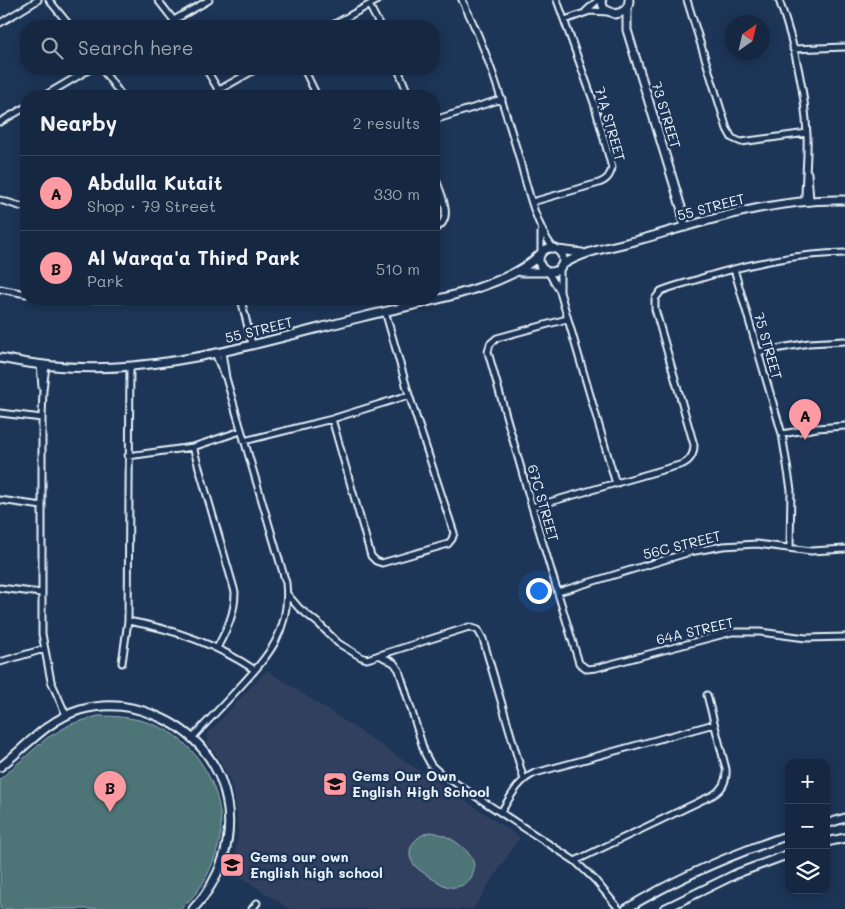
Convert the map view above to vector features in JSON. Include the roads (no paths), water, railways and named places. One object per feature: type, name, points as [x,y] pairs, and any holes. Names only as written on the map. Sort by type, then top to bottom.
[{"type":"street","points":[[0,23],[38,0]]},
{"type":"street","points":[[49,0],[65,20]]},
{"type":"street","points":[[158,0],[174,20],[209,0]]},
{"type":"street","points":[[341,20],[378,0]]},
{"type":"street","points":[[462,0],[479,34],[502,99],[541,228],[555,249],[563,257],[560,292],[616,484]]},
{"type":"street","name":"71A STREET","points":[[532,202],[599,183],[610,175],[612,168],[594,103],[557,0]]},
{"type":"street","points":[[565,20],[584,12],[600,0]]},
{"type":"street","name":"73 STREET","points":[[600,0],[602,5],[627,30]]},
{"type":"street","points":[[687,0],[729,134],[736,141],[807,134]]},
{"type":"street","points":[[779,0],[793,49],[804,105],[807,134],[807,200]]},
{"type":"street","points":[[584,12],[624,12],[629,3]]},
{"type":"street","name":"73 STREET","points":[[629,3],[627,30],[687,226]]},
{"type":"street","points":[[369,5],[377,20]]},
{"type":"street","points":[[793,49],[845,47]]},
{"type":"street","points":[[54,90],[80,75]]},
{"type":"street","points":[[106,75],[118,90]]},
{"type":"street","points":[[210,75],[219,90],[245,75]]},
{"type":"street","points":[[307,75],[314,90]]},
{"type":"street","points":[[400,75],[406,90]]},
{"type":"street","points":[[440,118],[502,99]]},
{"type":"street","points":[[0,122],[20,110]]},
{"type":"street","points":[[440,193],[446,211],[444,221],[440,226]]},
{"type":"street","points":[[0,200],[20,206]]},
{"type":"street","name":"55 STREET","points":[[561,267],[585,253],[760,207],[807,200],[845,200]]},
{"type":"street","points":[[541,228],[539,263],[560,292]]},
{"type":"street","points":[[540,254],[549,248],[555,249]]},
{"type":"street","name":"55 STREET","points":[[555,249],[585,253]]},
{"type":"street","name":"55 STREET","points":[[440,298],[518,272],[540,254]]},
{"type":"street","points":[[532,507],[683,464],[691,459],[694,445],[655,309],[655,299],[658,294],[667,289],[734,269],[796,256],[845,254]]},
{"type":"street","points":[[547,272],[556,272],[561,267]]},
{"type":"street","name":"75 STREET","points":[[734,269],[782,434],[791,490],[790,548]]},
{"type":"street","name":"55 STREET","points":[[518,272],[547,272]]},
{"type":"street","points":[[0,289],[20,293]]},
{"type":"street","points":[[242,305],[252,344]]},
{"type":"street","name":"55 STREET","points":[[0,358],[86,367],[130,366],[172,361],[219,352],[410,305]]},
{"type":"street","points":[[332,419],[371,556],[376,561],[382,563],[448,544],[454,533],[408,395],[385,311]]},
{"type":"street","name":"67C STREET","points":[[567,319],[501,337],[490,344],[488,348],[577,660],[582,666]]},
{"type":"street","points":[[758,352],[809,343],[845,341]]},
{"type":"street","points":[[192,738],[268,654],[280,634],[285,617],[287,594],[283,574],[219,352]]},
{"type":"street","points":[[43,364],[41,620],[44,649],[51,681],[66,715]]},
{"type":"street","points":[[122,663],[128,621],[130,366]]},
{"type":"street","points":[[244,441],[332,419],[408,395]]},
{"type":"street","points":[[0,413],[42,418]]},
{"type":"street","points":[[782,434],[817,428],[845,426]]},
{"type":"street","points":[[128,456],[193,447],[241,431]]},
{"type":"street","points":[[193,447],[235,592],[233,616],[216,648]]},
{"type":"street","points":[[0,500],[42,506]]},
{"type":"street","name":"56C STREET","points":[[558,592],[706,548],[748,544],[822,551],[845,549]]},
{"type":"street","points":[[0,588],[42,592]]},
{"type":"street","points":[[287,594],[305,614],[346,648],[367,659],[469,627],[478,630],[483,639],[524,780]]},
{"type":"street","points":[[128,621],[173,630],[216,648],[255,670]]},
{"type":"street","name":"64A STREET","points":[[582,666],[591,669],[596,668],[732,632],[760,632],[806,638],[845,637]]},
{"type":"street","points":[[0,662],[44,649]]},
{"type":"street","points":[[379,655],[394,664],[399,670],[431,765],[440,773],[575,862],[595,880],[619,909]]},
{"type":"street","points":[[575,862],[718,792],[725,782],[726,776],[707,695]]},
{"type":"street","points":[[0,767],[42,731],[66,715],[93,708],[114,706],[134,708],[165,719],[192,738],[205,752],[220,777],[228,806],[229,826],[225,855],[219,874],[206,895],[193,909]]},
{"type":"street","points":[[501,812],[524,780],[535,773],[714,724]]},
{"type":"street","points":[[830,823],[845,818]]},
{"type":"street","points":[[626,909],[701,869],[785,837]]},
{"type":"street","points":[[830,841],[845,838]]},
{"type":"street","points":[[664,909],[729,878],[785,856]]},
{"type":"street","points":[[252,909],[257,903]]},
{"type":"place","name":"Abdulla Kutait","points":[[805,440]]},
{"type":"place","name":"Gems Our Own English High School","points":[[335,784]]},
{"type":"place","name":"Al Warqa'a Third Park","points":[[110,812]]},
{"type":"place","name":"Gems our own English high school","points":[[232,865]]}]
